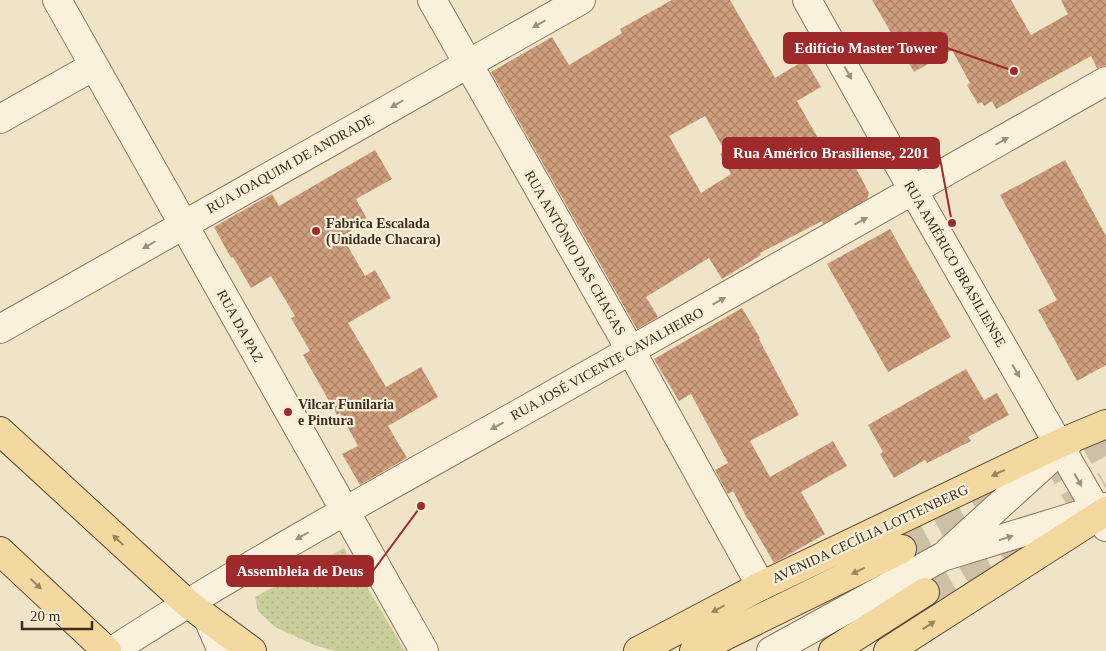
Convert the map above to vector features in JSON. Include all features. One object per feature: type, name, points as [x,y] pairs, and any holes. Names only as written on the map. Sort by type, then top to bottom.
[{"type":"main road","name":"AVENIDA CECÍLIA LOTTENBERG","points":[[638,651],[761,586],[1106,424]]},
{"type":"main road","points":[[0,431],[186,603],[252,651]]},
{"type":"main road","points":[[888,651],[1103,514]]},
{"type":"main road","points":[[694,651],[902,549]]},
{"type":"main road","points":[[0,551],[107,651]]},
{"type":"main road","points":[[833,651],[925,592]]},
{"type":"street","name":"RUA DA PAZ","points":[[57,0],[424,651]]},
{"type":"street","name":"RUA ANTÔNIO DAS CHAGAS","points":[[432,0],[631,351],[761,586]]},
{"type":"street","name":"RUA JOAQUIM DE ANDRADE","points":[[0,329],[581,0]]},
{"type":"street","name":"RUA AMÉRICO BRASILIENSE","points":[[807,0],[914,192],[1064,444],[1103,514]]},
{"type":"street","points":[[0,119],[94,66]]},
{"type":"street","name":"RUA JOSÉ VICENTE CAVALHEIRO","points":[[112,651],[186,603],[344,512],[914,192],[1106,81]]},
{"type":"street","points":[[942,557],[1064,444]]},
{"type":"street","points":[[771,651],[942,557],[1103,514]]},
{"type":"street","points":[[208,619],[222,651]]},
{"type":"green space","points":[[344,548],[405,651],[335,651],[314,645],[275,627],[258,611],[255,597]]},
{"type":"building","points":[[672,0],[730,0],[775,78],[805,60],[821,87],[797,101],[832,163],[848,153],[869,193],[867,200],[823,224],[822,221],[760,253],[761,255],[722,279],[709,258],[646,297],[658,317],[637,329],[491,72],[552,37],[569,65],[622,33],[620,29]],"holes":[[[705,116],[725,151],[720,154],[731,174],[701,193],[669,136]]]},
{"type":"building","points":[[872,0],[1011,0],[1031,35],[1068,14],[1061,0],[1106,0],[1106,65],[1097,68],[1091,56],[996,109],[992,101],[984,106],[982,102],[978,104],[967,85],[970,83],[952,50],[914,72]]},
{"type":"building","points":[[375,150],[392,179],[356,199],[368,221],[342,236],[365,276],[375,270],[391,298],[348,323],[386,387],[421,367],[438,397],[388,426],[407,458],[360,485],[342,454],[358,446],[340,413],[337,415],[303,355],[310,351],[291,318],[295,316],[271,276],[251,288],[233,257],[231,258],[214,227],[272,194],[279,206]]},
{"type":"building","points":[[1065,160],[1106,236],[1106,365],[1077,381],[1038,310],[1057,300],[1000,195]]},
{"type":"building","points":[[890,229],[951,337],[888,372],[827,264]]},
{"type":"building","points":[[742,308],[760,338],[799,415],[750,441],[770,477],[833,441],[847,466],[801,492],[825,534],[774,563],[733,491],[728,494],[715,470],[728,463],[691,394],[679,401],[654,359]]},
{"type":"building","points":[[966,369],[984,400],[997,393],[1009,415],[968,437],[971,441],[927,463],[925,460],[894,478],[880,454],[883,452],[868,425]]},
{"type":"tunnel","points":[[1048,472],[1106,440]]},
{"type":"tunnel","points":[[1068,507],[1106,485]]},
{"type":"tunnel","points":[[902,549],[1003,495]]},
{"type":"tunnel","points":[[925,592],[1012,541]]},
{"type":"place","name":"Edifício Master Tower","points":[[1014,71]]},
{"type":"place","name":"Rua Américo Brasiliense, 2201","points":[[952,223]]},
{"type":"place","name":"Fabrica Escalada (Unidade Chacara)","points":[[316,231]]},
{"type":"place","name":"Vilcar Funilaria e Pintura","points":[[288,412]]},
{"type":"place","name":"Assembleia de Deus","points":[[421,506]]}]
